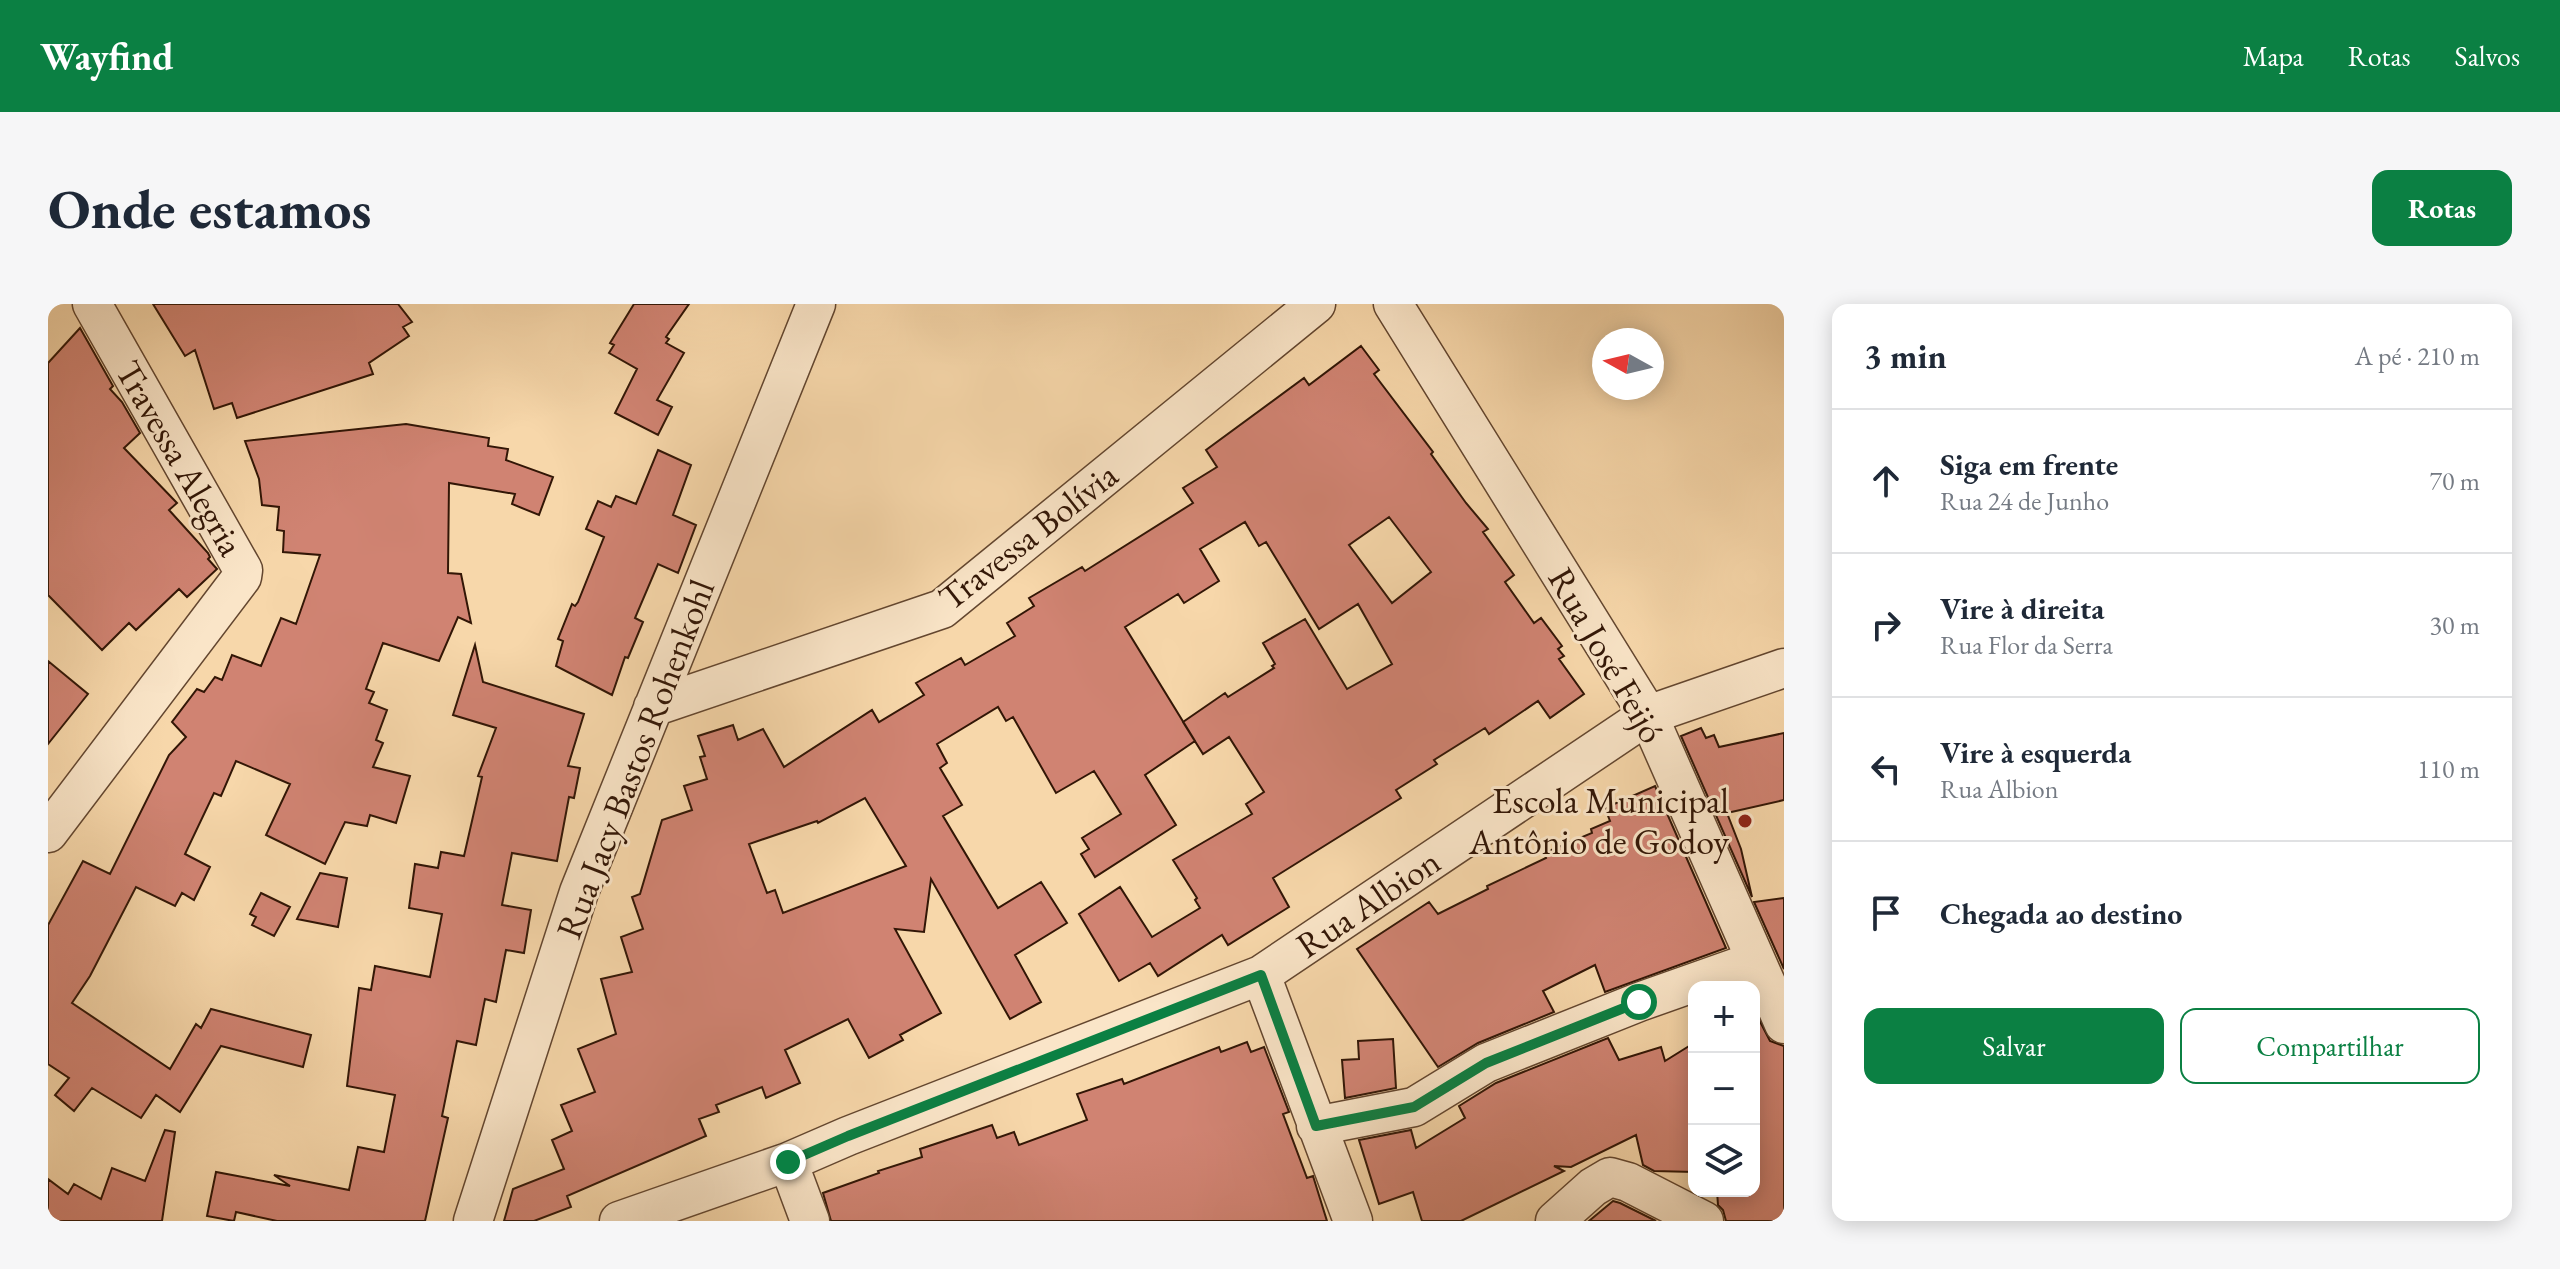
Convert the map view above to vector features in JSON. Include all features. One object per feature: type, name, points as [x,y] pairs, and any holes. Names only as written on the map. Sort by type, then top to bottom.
[{"type":"street","name":"Travessa Alegria","points":[[48,833],[242,577],[243,570],[92,304]]},
{"type":"street","name":"Rua Jacy Bastos Rohenkohl","points":[[473,1221],[579,892],[816,304]]},
{"type":"street","name":"Travessa Bolívia","points":[[653,707],[942,609],[1316,304]]},
{"type":"street","name":"Rua José Feijó","points":[[1393,304],[1648,715],[1784,1024]]},
{"type":"street","name":"Rua Albion","points":[[619,1221],[788,1162],[1261,975],[1648,715],[1784,668]]},
{"type":"street","points":[[1316,1126],[1414,1107],[1486,1063],[1639,1002],[1755,961]]},
{"type":"street","points":[[1261,975],[1353,1221]]},
{"type":"street","points":[[788,1162],[810,1221]]},
{"type":"street","points":[[1555,1221],[1593,1187],[1610,1177],[1628,1182],[1704,1221]]},
{"type":"building","points":[[153,304],[398,304],[412,322],[403,327],[409,336],[369,363],[373,374],[237,418],[232,403],[214,409],[195,350],[185,356]]},
{"type":"building","points":[[634,304],[689,304],[666,337],[669,339],[666,343],[684,353],[657,400],[672,407],[658,435],[615,413],[637,369],[609,353],[614,345],[610,343]]},
{"type":"building","points":[[80,328],[113,386],[110,389],[122,402],[140,433],[124,448],[177,503],[169,510],[208,553],[208,559],[217,569],[187,597],[179,589],[136,630],[129,623],[102,650],[48,595],[48,363]]},
{"type":"building","points":[[1361,346],[1379,370],[1374,374],[1488,529],[1483,532],[1514,575],[1505,582],[1534,623],[1541,618],[1562,646],[1558,649],[1564,656],[1559,659],[1584,694],[1550,718],[1538,701],[1489,734],[1485,728],[1434,760],[1437,764],[1396,790],[1401,798],[1273,878],[1289,907],[1228,945],[1222,935],[1158,976],[1150,963],[1119,981],[1079,914],[1120,887],[1152,937],[1200,908],[1173,860],[1252,814],[1246,804],[1264,792],[1229,737],[1203,754],[1195,741],[1145,775],[1176,825],[1095,877],[1081,854],[1089,849],[1082,838],[1121,814],[1094,771],[1056,793],[1013,717],[1006,721],[998,707],[937,744],[947,763],[940,768],[962,805],[943,816],[998,908],[1041,882],[1067,923],[1015,955],[1041,1002],[1010,1019],[931,879],[924,932],[895,929],[941,1013],[900,1035],[903,1040],[869,1058],[848,1019],[785,1050],[800,1083],[766,1098],[762,1087],[716,1105],[719,1112],[699,1119],[706,1136],[567,1196],[571,1207],[534,1221],[504,1221],[513,1189],[564,1169],[552,1140],[572,1131],[561,1105],[595,1092],[578,1049],[616,1034],[601,979],[632,972],[621,937],[643,929],[632,897],[640,894],[662,820],[692,810],[684,786],[707,779],[700,757],[705,756],[698,736],[733,725],[738,740],[763,729],[784,767],[872,710],[879,722],[924,695],[916,683],[961,658],[965,665],[1015,636],[1007,623],[1034,606],[1029,598],[1082,567],[1085,571],[1193,503],[1183,488],[1217,467],[1206,450],[1304,378],[1309,385]],"holes":[[[1389,517],[1431,572],[1392,603],[1349,545]],[[1245,522],[1259,546],[1266,542],[1319,629],[1358,604],[1392,664],[1347,689],[1305,619],[1263,643],[1275,664],[1272,666],[1274,668],[1228,697],[1225,693],[1183,722],[1125,627],[1178,594],[1184,603],[1219,581],[1200,549]],[[865,798],[906,866],[783,913],[775,890],[767,893],[749,844],[818,823]]]},
{"type":"building","points":[[406,424],[489,438],[488,446],[508,449],[506,460],[553,477],[539,515],[512,504],[515,494],[449,483],[448,573],[461,574],[471,623],[458,617],[439,661],[383,643],[366,689],[374,692],[369,703],[387,710],[376,740],[383,743],[373,767],[410,776],[396,823],[370,815],[367,826],[345,822],[325,864],[266,835],[290,784],[236,761],[221,796],[214,793],[185,854],[210,867],[194,900],[182,893],[175,906],[136,887],[90,976],[72,1003],[170,1069],[196,1024],[201,1028],[211,1009],[311,1035],[303,1067],[221,1046],[180,1112],[156,1095],[141,1118],[92,1088],[74,1111],[55,1095],[69,1078],[48,1064],[48,925],[83,861],[110,874],[169,755],[186,737],[172,722],[197,689],[204,692],[215,677],[222,680],[232,655],[261,666],[281,618],[296,624],[320,555],[283,552],[284,531],[277,530],[279,507],[262,505],[259,479],[245,441]]},
{"type":"building","points":[[658,450],[691,465],[673,515],[696,525],[678,573],[658,564],[635,618],[643,622],[628,658],[625,657],[612,695],[556,666],[563,641],[558,639],[572,604],[575,606],[578,602],[604,537],[586,529],[598,501],[611,507],[616,496],[636,504]]},
{"type":"building","points":[[475,645],[483,682],[584,714],[568,766],[580,768],[574,798],[569,797],[557,861],[512,853],[502,905],[531,910],[524,953],[506,950],[496,1002],[485,999],[476,1045],[457,1041],[442,1116],[448,1118],[425,1221],[277,1221],[236,1212],[234,1221],[207,1216],[216,1172],[290,1186],[274,1175],[349,1190],[358,1147],[384,1152],[395,1095],[347,1086],[359,988],[371,990],[375,966],[430,977],[442,914],[409,908],[415,864],[438,868],[441,852],[464,856],[482,777],[478,776],[496,728],[453,715]]},
{"type":"building","points":[[48,661],[88,694],[48,744]]},
{"type":"building","points":[[1701,728],[1706,738],[1714,735],[1719,747],[1784,733],[1784,800],[1727,813],[1741,849],[1752,897],[1681,736]]},
{"type":"building","points":[[1655,786],[1726,948],[1605,992],[1595,965],[1543,991],[1554,1012],[1478,1043],[1438,1067],[1357,949],[1429,902],[1438,914],[1546,858],[1544,853],[1592,833],[1591,829],[1610,821],[1605,808]]},
{"type":"building","points":[[320,873],[347,878],[338,927],[297,919]]},
{"type":"building","points":[[261,893],[290,907],[274,936],[252,925],[256,917],[250,914]]},
{"type":"building","points":[[1784,898],[1784,969],[1754,902]]},
{"type":"building","points":[[1760,1022],[1770,1041],[1784,1046],[1784,1221],[1726,1221],[1717,1197],[1760,1197]]},
{"type":"building","points":[[1608,1038],[1619,1060],[1661,1047],[1665,1061],[1688,1047],[1688,1172],[1654,1171],[1643,1165],[1636,1135],[1571,1167],[1554,1166],[1564,1171],[1461,1221],[1422,1221],[1413,1192],[1379,1204],[1359,1140],[1411,1130],[1416,1148],[1465,1118],[1459,1106],[1496,1083]]},
{"type":"building","points":[[1393,1039],[1396,1088],[1345,1098],[1342,1060],[1359,1059],[1358,1041]]},
{"type":"building","points":[[1247,1042],[1251,1052],[1264,1047],[1289,1112],[1283,1114],[1307,1178],[1313,1176],[1327,1221],[831,1221],[823,1193],[922,1157],[920,1149],[992,1125],[997,1138],[1014,1132],[1019,1145],[1087,1120],[1077,1094],[1122,1079],[1124,1084],[1219,1047],[1221,1052]]},
{"type":"building","points":[[165,1130],[175,1132],[162,1221],[48,1221],[48,1179],[68,1194],[74,1184],[101,1199],[112,1168],[145,1181]]},
{"type":"building","points":[[1613,1201],[1620,1203],[1656,1221],[1589,1221]]},
{"type":"place","name":"Escola Municipal Antônio de Godoy","points":[[1745,821]]},
{"type":"route","points":[[788,1162],[1261,975],[1316,1126],[1414,1107],[1486,1063],[1639,1002]]}]
